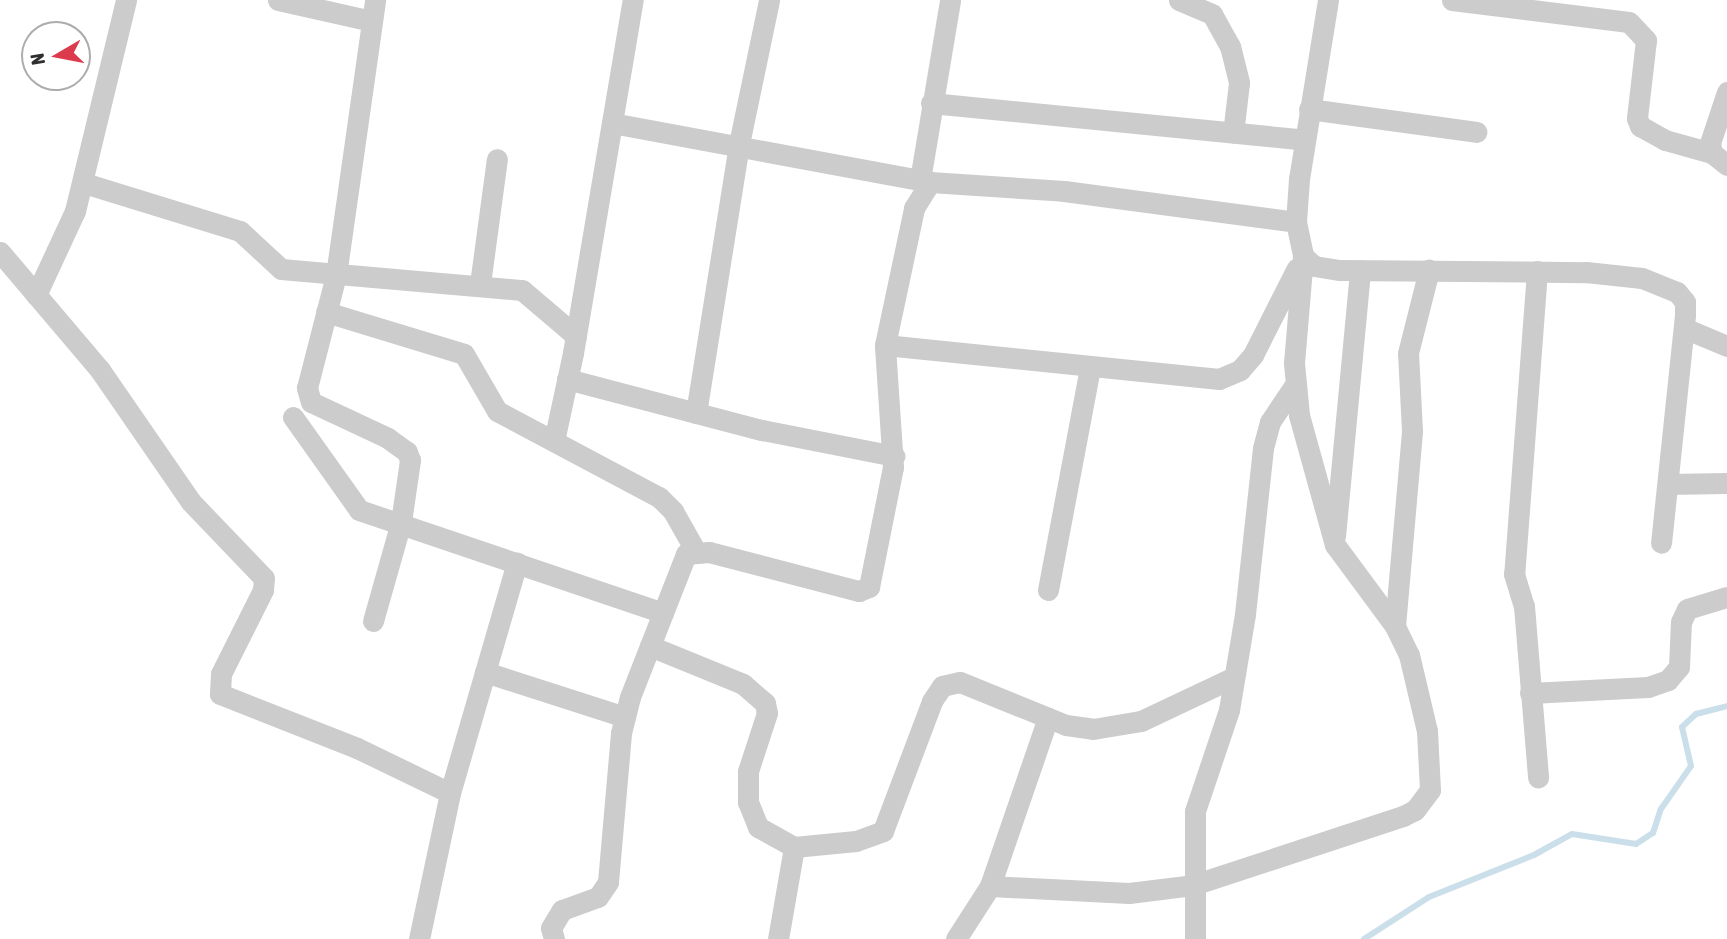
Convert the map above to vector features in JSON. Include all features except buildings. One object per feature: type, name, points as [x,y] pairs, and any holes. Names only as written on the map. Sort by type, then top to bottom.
[{"type":"street","points":[[36,295],[68,230],[84,183],[126,0]]},
{"type":"street","points":[[278,0],[373,10],[336,275],[308,399],[407,452],[411,470],[401,522],[373,621]]},
{"type":"street","points":[[554,440],[576,336],[633,0]]},
{"type":"street","points":[[696,413],[738,144],[769,0]]},
{"type":"street","points":[[554,939],[551,928],[562,910],[598,897],[608,882],[625,718],[686,554],[695,550],[859,592],[869,587],[894,456],[885,345],[915,208],[925,181],[930,103],[950,0]]},
{"type":"street","points":[[1179,0],[1202,6],[1222,26],[1239,83],[1233,133]]},
{"type":"street","points":[[990,886],[1129,893],[1193,885],[1403,816],[1424,800],[1432,770],[1416,678],[1395,626],[1335,545],[1294,386],[1303,256],[1296,222],[1309,109],[1328,0]]},
{"type":"street","points":[[1452,0],[1629,22],[1646,40],[1637,118],[1640,126],[1665,140],[1720,159]]},
{"type":"street","points":[[1720,159],[1713,132],[1727,92]]},
{"type":"street","points":[[930,103],[1305,140]]},
{"type":"street","points":[[1309,109],[1476,132]]},
{"type":"street","points":[[612,123],[738,144],[925,181],[1064,191],[1296,222]]},
{"type":"street","points":[[480,284],[497,159]]},
{"type":"street","points":[[84,183],[240,231],[281,269],[480,284],[522,290],[576,336]]},
{"type":"street","points":[[0,252],[100,370],[191,502],[264,578],[263,590],[221,674],[220,694],[357,748],[450,793]]},
{"type":"street","points":[[885,345],[1219,379],[1240,370],[1253,355],[1303,256]]},
{"type":"street","points":[[1303,256],[1314,267],[1360,270],[1536,271],[1642,278],[1665,286],[1685,302],[1661,543]]},
{"type":"street","points":[[1335,545],[1360,270]]},
{"type":"street","points":[[1395,626],[1412,431],[1408,353],[1429,270]]},
{"type":"street","points":[[1536,271],[1514,544],[1514,574],[1524,606],[1538,777]]},
{"type":"street","points":[[326,312],[464,354],[497,411],[659,497],[673,511],[695,550]]},
{"type":"street","points":[[1684,328],[1727,346]]},
{"type":"street","points":[[1048,590],[1090,367]]},
{"type":"street","points":[[567,379],[696,413],[894,456]]},
{"type":"street","points":[[1195,939],[1195,811],[1229,710],[1263,448],[1270,422],[1294,386]]},
{"type":"street","points":[[293,417],[353,506],[663,613]]},
{"type":"street","points":[[1668,484],[1727,483]]},
{"type":"street","points":[[419,939],[450,793],[517,563]]},
{"type":"street","points":[[1530,693],[1648,687],[1668,680],[1679,667],[1681,622],[1687,609],[1727,597]]},
{"type":"street","points":[[650,646],[743,684],[765,703],[767,713],[748,771],[748,802],[758,827],[794,847],[856,841],[883,831],[932,701],[950,682],[976,687],[1048,718],[1093,729],[1119,728],[1234,677]]},
{"type":"street","points":[[485,672],[625,718]]},
{"type":"street","points":[[956,939],[990,886],[1048,718]]},
{"type":"street","points":[[778,939],[794,847]]},
{"type":"waterway","points":[[1364,939],[1429,897],[1534,855],[1572,834],[1636,844],[1653,833],[1661,809],[1691,766],[1682,727],[1696,714],[1727,706]]}]
